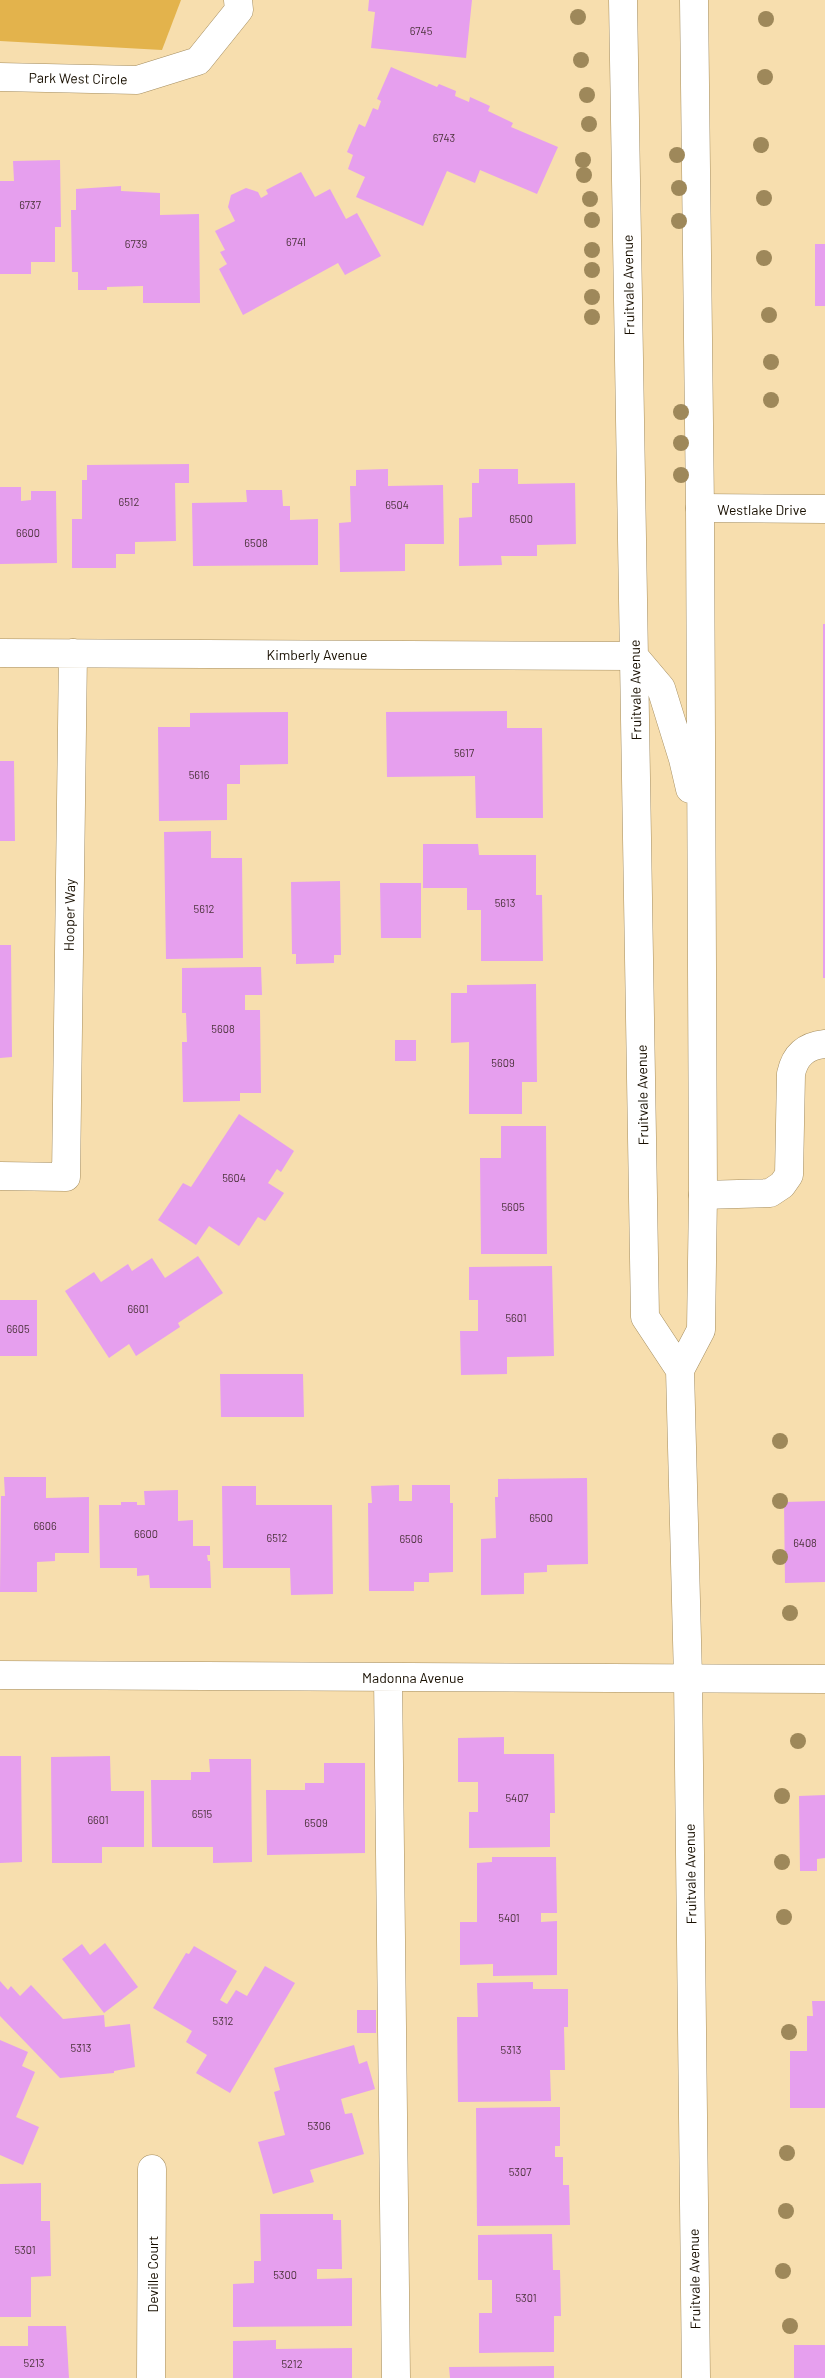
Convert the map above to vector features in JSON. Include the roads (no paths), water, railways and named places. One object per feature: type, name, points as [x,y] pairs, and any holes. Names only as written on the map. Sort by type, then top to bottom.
[{"type":"main road","name":"Park West Circle","points":[[0,77],[137,80],[198,61],[239,10],[238,0]]},
{"type":"main road","name":"Fruitvale Avenue","points":[[623,0],[644,1316],[680,1370],[688,1678],[696,2378]]},
{"type":"main road","points":[[680,1370],[702,1330],[700,508],[694,0]]},
{"type":"main road","name":"Westlake Drive","points":[[700,508],[825,510]]},
{"type":"main road","name":"Kimberly Avenue","points":[[0,653],[634,656]]},
{"type":"main road","name":"Hooper Way","points":[[0,1176],[66,1177],[73,653]]},
{"type":"main road","points":[[634,656],[661,688],[683,759],[701,840]]},
{"type":"main road","points":[[703,1195],[770,1193],[782,1185],[789,1175],[790,1074],[793,1064],[802,1052],[812,1045],[825,1044]]},
{"type":"main road","name":"Madonna Avenue","points":[[0,1675],[825,1679]]},
{"type":"main road","points":[[388,1677],[396,2378]]},
{"type":"main road","name":"Deville Court","points":[[151,2378],[152,2169]]}]
